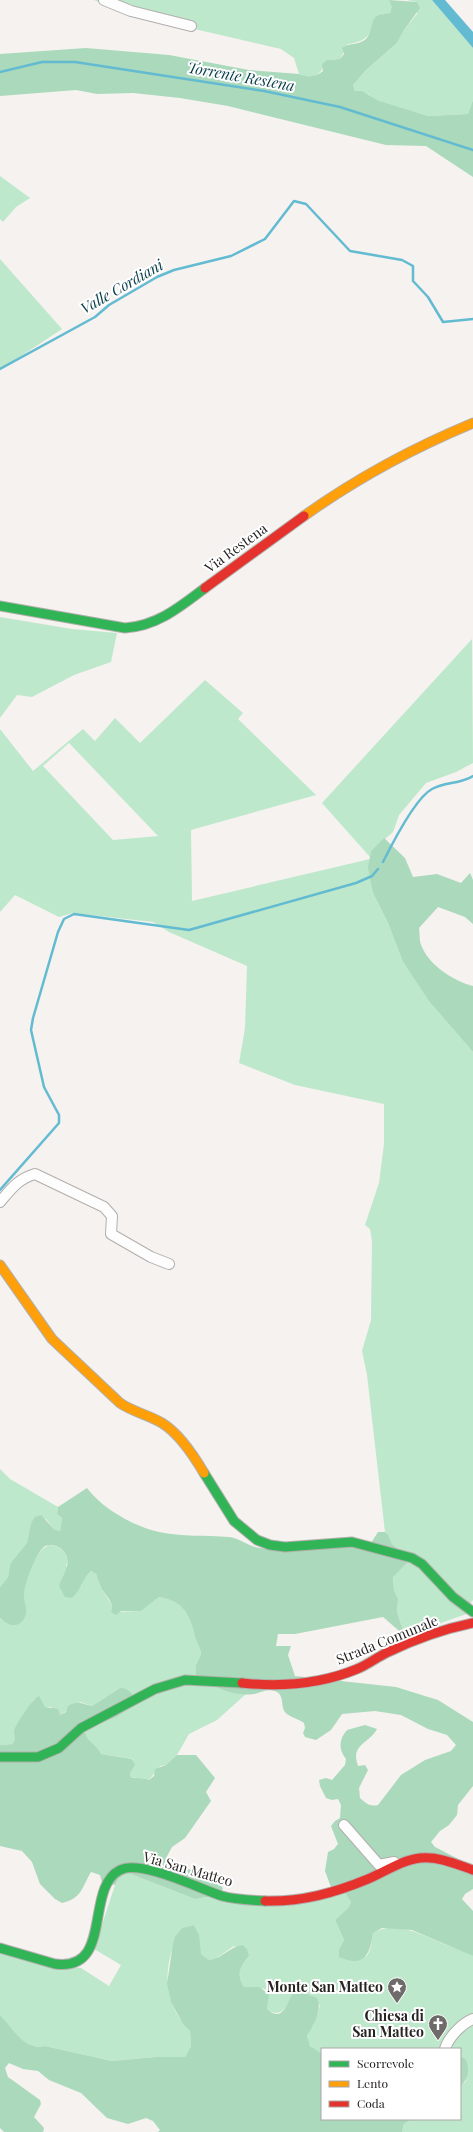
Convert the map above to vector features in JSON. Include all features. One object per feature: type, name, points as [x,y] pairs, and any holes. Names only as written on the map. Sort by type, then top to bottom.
[{"type":"street","points":[[104,0],[131,10],[191,26]]},
{"type":"street","name":"Via Restena","points":[[0,606],[125,628],[139,628],[153,624],[179,608],[335,494],[403,456],[473,423]]},
{"type":"street","points":[[0,1202],[17,1182],[24,1177],[35,1174],[104,1207],[112,1216],[111,1234],[151,1257],[169,1264]]},
{"type":"street","points":[[0,1265],[10,1277],[52,1339],[120,1403],[132,1411],[162,1423],[187,1446],[219,1493],[234,1521],[247,1534],[270,1545],[286,1547],[352,1542],[412,1558],[422,1564],[453,1597],[473,1612]]},
{"type":"street","name":"Strada Comunale","points":[[0,1757],[38,1757],[59,1748],[81,1728],[126,1703],[155,1689],[185,1680],[209,1680],[274,1686],[330,1678],[358,1669],[386,1653],[421,1639],[458,1626],[473,1624]]},
{"type":"street","points":[[344,1825],[379,1865],[402,1859],[412,1859]]},
{"type":"street","name":"Via San Matteo","points":[[0,1948],[60,1965],[76,1964],[88,1954],[107,1880],[121,1869],[143,1869],[224,1896],[277,1901],[306,1900],[332,1894],[412,1859],[434,1858],[473,1870]]},
{"type":"street","points":[[445,2048],[447,2042],[469,2020],[473,2019]]},
{"type":"green space","points":[[94,0],[389,0],[393,7],[390,13],[377,16],[368,36],[365,39],[348,44],[340,59],[327,60],[323,69],[317,75],[309,77],[299,74],[294,58],[281,49],[160,21]]},
{"type":"green space","points":[[389,0],[417,2],[420,8],[404,30],[397,43],[366,70],[353,85],[355,91],[362,91],[379,101],[428,116],[468,114],[473,100],[473,177],[426,146],[386,145],[228,106],[180,98],[133,93],[97,94],[76,90],[0,96],[0,54],[86,48],[169,55],[249,70],[315,76],[323,71],[322,64],[327,60],[340,59],[344,54],[342,48],[347,45],[361,42],[368,37],[375,18],[378,15],[390,13],[392,7]]},
{"type":"green space","points":[[407,0],[432,0],[473,48],[473,100],[468,114],[428,116],[379,102],[368,94],[355,91],[353,85],[366,70],[397,43],[404,30],[417,14],[417,2]]},
{"type":"green space","points":[[0,176],[30,198],[16,207],[3,222],[0,219]]},
{"type":"green space","points":[[0,259],[62,329],[0,370]]},
{"type":"green space","points":[[0,617],[72,629],[117,633],[111,662],[74,675],[32,697],[17,695],[0,718]]},
{"type":"green space","points":[[472,639],[473,763],[456,772],[426,783],[399,815],[393,832],[371,851],[370,857],[322,803]]},
{"type":"green space","points":[[205,680],[243,713],[238,719],[316,795],[191,830],[192,901],[370,859],[373,893],[388,923],[403,962],[428,1000],[473,1052],[473,1600],[469,1605],[469,1613],[405,1636],[397,1612],[398,1599],[394,1590],[393,1576],[407,1563],[402,1552],[392,1544],[385,1532],[367,1375],[362,1351],[371,1320],[372,1241],[370,1229],[365,1225],[379,1183],[384,1144],[384,1104],[295,1085],[239,1063],[245,1028],[247,966],[169,932],[153,922],[73,913],[59,917],[15,895],[0,912],[0,729],[33,771],[83,729],[95,741],[115,718],[140,743]],"holes":[[[69,743],[158,836],[113,840],[43,766]]]},
{"type":"green space","points":[[384,838],[405,858],[413,877],[437,874],[461,883],[470,873],[473,880],[473,924],[465,917],[438,907],[419,928],[421,945],[431,960],[443,972],[473,986],[473,1052],[428,1000],[403,962],[388,923],[373,893],[368,868],[371,851]]},
{"type":"green space","points":[[0,1469],[10,1479],[58,1507],[57,1514],[62,1518],[60,1531],[54,1529],[46,1519],[31,1523],[27,1544],[10,1564],[8,1577],[0,1587]]},
{"type":"green space","points":[[87,1488],[101,1503],[119,1516],[139,1526],[167,1534],[229,1537],[238,1539],[249,1545],[274,1550],[316,1549],[371,1543],[378,1532],[385,1532],[388,1535],[392,1544],[402,1552],[407,1563],[393,1577],[394,1590],[398,1599],[397,1612],[405,1636],[383,1617],[295,1634],[278,1634],[276,1646],[291,1646],[288,1655],[295,1676],[396,1687],[438,1700],[473,1722],[473,1786],[458,1805],[457,1815],[431,1842],[435,1847],[462,1861],[473,1875],[473,1889],[465,1894],[462,1899],[473,1911],[473,1956],[412,1930],[382,1928],[373,1933],[368,1953],[360,1960],[354,1961],[339,1957],[339,1949],[344,1940],[335,1920],[348,1908],[351,1902],[345,1892],[332,1890],[325,1871],[328,1852],[334,1849],[338,1844],[331,1826],[340,1818],[341,1805],[338,1799],[332,1800],[326,1798],[320,1786],[319,1780],[326,1778],[332,1780],[345,1765],[346,1759],[343,1755],[340,1744],[344,1733],[347,1730],[365,1725],[377,1729],[356,1753],[358,1766],[365,1765],[368,1770],[359,1788],[360,1798],[372,1805],[378,1805],[401,1775],[425,1760],[451,1751],[456,1745],[447,1735],[428,1729],[401,1715],[375,1711],[342,1714],[331,1730],[316,1740],[305,1737],[303,1733],[305,1728],[304,1723],[287,1714],[283,1708],[282,1698],[275,1691],[269,1690],[254,1694],[238,1694],[216,1687],[196,1675],[196,1665],[201,1654],[200,1648],[195,1638],[189,1618],[182,1608],[173,1601],[159,1597],[141,1611],[121,1611],[116,1615],[111,1612],[112,1605],[101,1588],[96,1574],[91,1571],[78,1592],[72,1598],[65,1597],[59,1586],[67,1566],[67,1557],[60,1548],[51,1545],[47,1545],[42,1549],[31,1569],[26,1584],[24,1598],[26,1612],[23,1621],[17,1625],[13,1625],[6,1623],[0,1618],[0,1587],[8,1577],[10,1564],[27,1543],[31,1523],[35,1517],[41,1515],[54,1529],[60,1531],[62,1518],[57,1514],[58,1507]]},
{"type":"green space","points":[[49,1545],[56,1546],[64,1552],[68,1560],[66,1566],[81,1586],[83,1580],[91,1571],[96,1574],[101,1588],[112,1605],[111,1612],[141,1611],[159,1597],[178,1604],[189,1618],[200,1648],[201,1654],[196,1665],[217,1687],[246,1694],[217,1720],[189,1734],[177,1755],[166,1765],[160,1766],[149,1780],[130,1777],[133,1759],[101,1754],[97,1747],[87,1737],[85,1729],[120,1688],[92,1706],[80,1702],[60,1715],[51,1707],[45,1707],[34,1699],[14,1733],[15,1739],[12,1744],[0,1745],[0,1618],[3,1621],[25,1616],[24,1594],[27,1578],[32,1564],[40,1552]]},
{"type":"green space","points":[[120,1688],[129,1691],[137,1704],[116,1717],[85,1729],[87,1737],[97,1747],[101,1754],[132,1759],[135,1765],[131,1771],[130,1777],[149,1780],[154,1776],[155,1769],[166,1765],[177,1755],[196,1755],[215,1778],[206,1792],[211,1801],[185,1838],[172,1847],[166,1858],[171,1868],[193,1870],[208,1874],[214,1878],[223,1889],[214,1896],[195,1899],[128,1873],[119,1878],[115,1885],[102,1882],[100,1875],[91,1872],[80,1892],[74,1898],[62,1903],[55,1899],[40,1884],[32,1862],[22,1851],[0,1846],[0,1745],[12,1744],[15,1739],[15,1728],[23,1714],[39,1696],[45,1707],[58,1709],[60,1715],[66,1712],[68,1706],[71,1704],[80,1703],[92,1706]]},
{"type":"green space","points":[[128,1873],[195,1899],[214,1896],[258,1900],[346,1887],[351,1902],[348,1908],[335,1920],[344,1940],[339,1949],[355,1956],[364,1957],[370,1951],[373,1933],[389,1928],[397,1928],[412,1931],[473,1956],[473,2132],[402,2132],[404,2124],[410,2120],[461,2120],[461,2086],[466,2081],[461,2058],[461,2048],[321,2048],[321,2054],[316,2051],[308,2042],[307,2036],[318,2013],[320,2005],[292,1994],[289,2003],[280,2012],[276,2013],[267,2009],[268,1993],[265,1989],[244,1987],[240,1978],[241,1967],[249,1956],[234,1946],[215,1959],[209,1960],[201,1954],[194,1925],[182,1928],[175,1941],[168,1968],[169,1995],[181,2020],[190,2031],[191,2046],[185,2057],[155,2057],[112,2061],[45,2046],[38,2047],[25,2042],[14,2032],[0,2015],[0,1944],[49,1964],[81,1968],[109,1986],[121,1965],[94,1949],[115,1885],[119,1878]]},
{"type":"green space","points":[[194,1925],[199,1935],[201,1954],[209,1960],[243,1945],[247,1949],[249,1956],[241,1967],[240,1978],[244,1987],[259,1987],[269,1994],[267,2009],[273,2013],[278,2014],[285,2009],[294,1991],[299,1991],[317,1998],[319,2003],[318,2012],[307,2036],[310,2046],[321,2053],[321,2120],[410,2120],[404,2124],[402,2132],[158,2132],[160,2130],[153,2121],[146,2118],[128,2124],[107,2118],[81,2093],[49,2080],[38,2071],[23,2069],[9,2063],[5,2068],[8,2077],[40,2100],[41,2104],[34,2117],[44,2128],[43,2132],[4,2132],[0,2128],[0,2015],[25,2042],[38,2047],[45,2046],[112,2061],[155,2057],[185,2057],[191,2046],[190,2031],[183,2024],[171,2002],[167,1984],[173,1944],[175,1937],[182,1928]]},
{"type":"green space","points":[[461,2058],[466,2060],[468,2071],[465,2081],[461,2086]]},
{"type":"water","points":[[432,0],[445,0],[473,32],[473,48]]},
{"type":"waterway","name":"Torrente Restena","points":[[0,72],[42,62],[75,62],[264,91],[340,107],[473,150]]},
{"type":"waterway","name":"Valle Cordiani","points":[[0,369],[95,317],[109,305],[157,277],[174,270],[231,256],[265,239],[294,201],[306,204],[350,251],[402,260],[413,266],[413,281],[428,297],[443,322],[473,319]]},
{"type":"waterway","points":[[383,862],[404,822],[425,794],[442,785],[468,779],[473,776]]},
{"type":"waterway","points":[[0,1190],[59,1123],[59,1115],[44,1087],[31,1030],[33,1018],[58,932],[64,919],[74,914],[189,930],[356,883],[372,876],[378,869]]},
{"type":"traffic: fast","points":[[0,606],[125,628],[147,624],[158,619],[168,614],[205,588]]},
{"type":"traffic: fast","points":[[204,1473],[234,1521],[257,1540],[270,1545],[285,1547],[352,1542],[412,1558],[422,1564],[453,1597],[473,1612]]},
{"type":"traffic: fast","points":[[0,1757],[38,1757],[59,1748],[81,1728],[155,1689],[185,1680],[242,1683]]},
{"type":"traffic: fast","points":[[0,1948],[55,1964],[73,1963],[85,1955],[92,1943],[103,1893],[109,1880],[120,1870],[129,1868],[141,1868],[170,1876],[222,1896],[244,1900],[265,1901]]},
{"type":"traffic: slow","points":[[304,516],[365,476],[407,453],[473,423]]},
{"type":"traffic: slow","points":[[0,1265],[52,1339],[120,1403],[130,1409],[157,1420],[175,1433],[181,1439],[204,1473]]},
{"type":"traffic: jam","points":[[205,588],[304,516]]},
{"type":"traffic: jam","points":[[242,1683],[271,1685],[300,1683],[329,1678],[364,1666],[386,1653],[418,1639],[451,1628],[473,1623]]},
{"type":"traffic: jam","points":[[265,1901],[292,1900],[318,1896],[368,1879],[413,1859],[440,1859],[473,1870]]},
{"type":"place","name":"Monte San Matteo","points":[[397,2004]]},
{"type":"place","name":"Chiesa di San Matteo","points":[[438,2041]]}]
